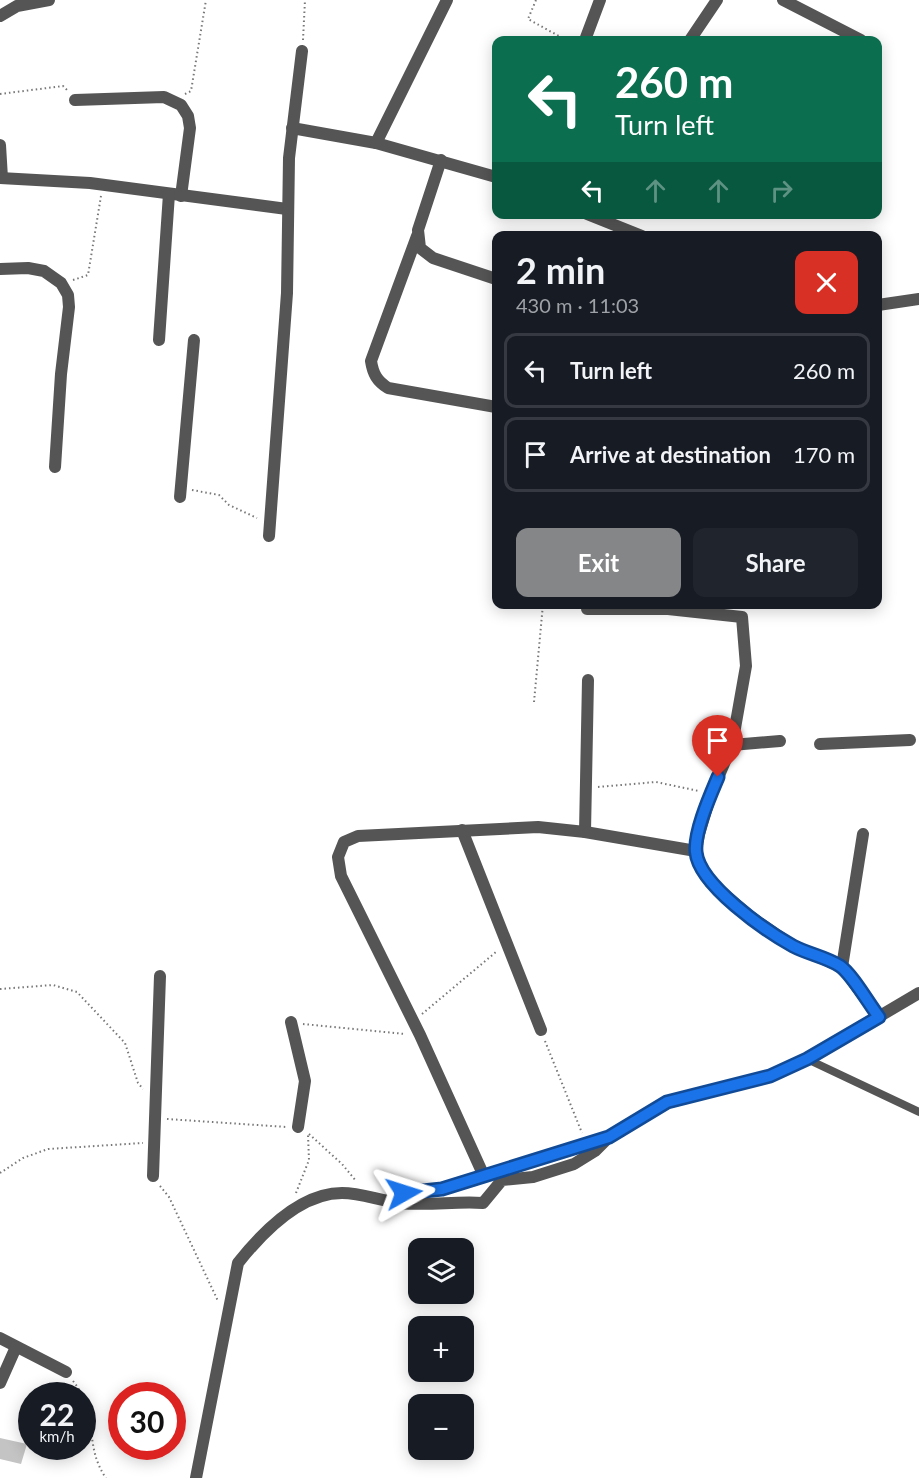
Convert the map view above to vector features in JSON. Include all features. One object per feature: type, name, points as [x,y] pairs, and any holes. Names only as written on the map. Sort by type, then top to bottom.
[{"type":"street","points":[[0,16],[17,6],[49,0]]},
{"type":"street","points":[[376,143],[447,0]]},
{"type":"street","points":[[589,36],[600,0]]},
{"type":"street","points":[[693,36],[717,0]]},
{"type":"street","points":[[783,0],[853,36]]},
{"type":"street","points":[[270,530],[287,293],[287,209],[292,128],[303,51]]},
{"type":"street","points":[[75,100],[156,97],[175,100],[185,110],[190,122],[175,195],[159,340]]},
{"type":"street","points":[[292,128],[376,143],[492,176]]},
{"type":"street","points":[[0,145],[1,178],[103,184],[287,209]]},
{"type":"street","points":[[441,160],[417,236],[371,361],[373,372],[379,382],[388,388],[492,405]]},
{"type":"street","points":[[600,219],[630,231]]},
{"type":"street","points":[[417,236],[420,248],[429,257],[492,278]]},
{"type":"street","points":[[0,269],[37,269],[51,274],[61,283],[68,295],[69,307],[61,374],[55,468]]},
{"type":"street","points":[[882,304],[919,299]]},
{"type":"street","points":[[180,493],[194,340]]},
{"type":"street","points":[[682,609],[742,617],[746,666],[732,745],[711,794],[696,851],[699,865],[710,882],[751,917],[793,946],[842,967],[879,1017]]},
{"type":"street","points":[[585,832],[588,680]]},
{"type":"street","points":[[820,744],[910,740]]},
{"type":"street","points":[[732,745],[780,741]]},
{"type":"street","points":[[483,1174],[420,1035],[341,876],[338,857],[344,843],[358,836],[538,827],[585,832],[696,851]]},
{"type":"street","points":[[462,830],[541,1030]]},
{"type":"street","points":[[842,967],[864,834]]},
{"type":"street","points":[[153,1176],[160,976]]},
{"type":"street","points":[[404,1193],[442,1189],[483,1174],[511,1173],[533,1177],[574,1164],[595,1151],[609,1137],[667,1102],[770,1076],[807,1059],[919,993]]},
{"type":"street","points":[[291,1022],[305,1081],[298,1127]]},
{"type":"street","points":[[196,1478],[225,1318],[238,1263],[260,1235],[283,1216],[312,1201],[339,1193],[368,1195],[400,1203],[483,1203],[502,1180],[511,1173],[585,1143],[609,1137]]},
{"type":"street","points":[[0,1338],[66,1372]]},
{"type":"street","points":[[0,1383],[16,1347]]},
{"type":"lane","points":[[807,1059],[919,1112]]},
{"type":"path","points":[[175,100],[191,91],[206,0]]},
{"type":"path","points":[[303,51],[305,0]]},
{"type":"path","points":[[536,0],[528,19],[559,36]]},
{"type":"path","points":[[0,94],[63,86],[75,100]]},
{"type":"path","points":[[61,283],[88,275],[103,184]]},
{"type":"path","points":[[180,493],[219,495],[229,505],[270,530]]},
{"type":"path","points":[[534,702],[543,609]]},
{"type":"path","points":[[586,788],[656,782],[711,794]]},
{"type":"path","points":[[413,1021],[506,944]]},
{"type":"path","points":[[0,989],[53,985],[77,992],[124,1043],[138,1083],[156,1104]]},
{"type":"path","points":[[291,1022],[420,1035]]},
{"type":"path","points":[[541,1030],[585,1143]]},
{"type":"path","points":[[155,1118],[298,1127]]},
{"type":"path","points":[[293,1198],[309,1160],[308,1133],[342,1164],[368,1195]]},
{"type":"path","points":[[0,1173],[23,1158],[48,1149],[155,1142]]},
{"type":"path","points":[[153,1176],[169,1197],[225,1318]]},
{"type":"path","points":[[66,1372],[86,1400],[92,1444],[99,1468],[106,1478]]},
{"type":"building","points":[[0,1438],[18,1442],[18,1460],[22,1460],[21,1464],[0,1459]]},
{"type":"route","points":[[404,1193],[442,1189],[483,1174],[511,1169],[609,1137],[667,1102],[691,1094],[770,1076],[807,1059],[879,1017],[842,967],[793,946],[751,917],[710,882],[699,865],[696,851],[699,834],[718,777]]}]
